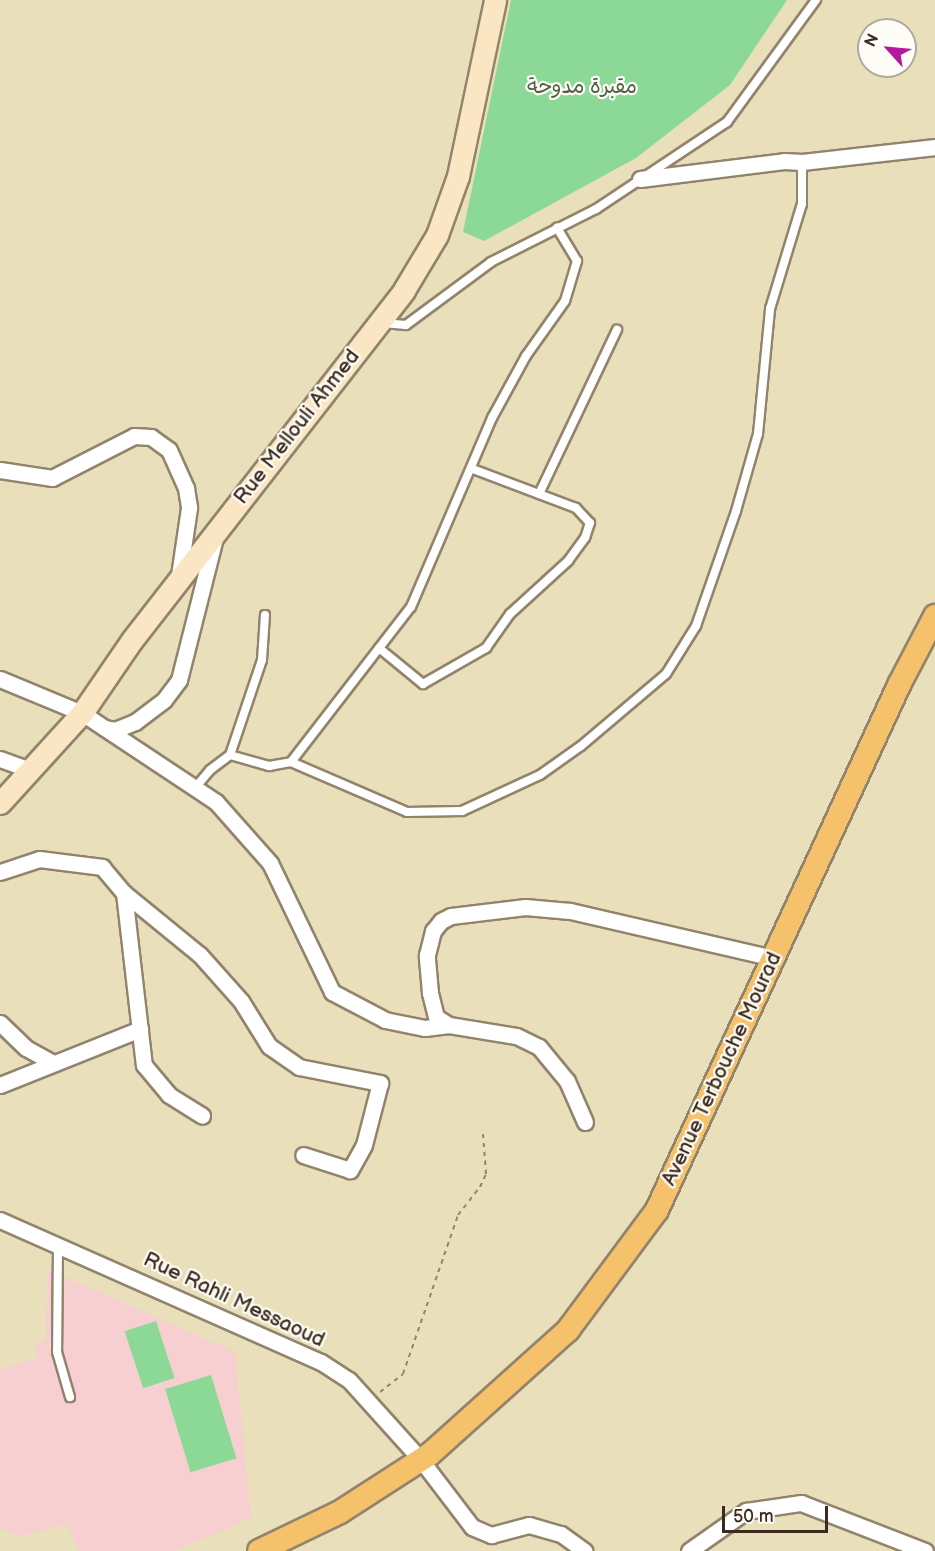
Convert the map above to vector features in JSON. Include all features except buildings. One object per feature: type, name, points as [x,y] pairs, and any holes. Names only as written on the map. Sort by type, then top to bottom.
[{"type":"main road","name":"Avenue Terbouche Mourad","points":[[259,1551],[340,1512],[421,1460],[568,1330],[657,1210],[899,685],[935,616]]},
{"type":"street","name":"Rue Mellouli Ahmed","points":[[0,803],[28,769],[82,713],[178,580],[378,323],[437,235],[458,177],[495,0]]},
{"type":"street","points":[[640,179],[784,161],[802,162],[935,147]]},
{"type":"street","points":[[0,470],[52,478],[134,436],[151,437],[169,450],[176,460],[188,498],[188,526],[178,580]]},
{"type":"street","points":[[105,728],[115,730],[135,722],[164,700],[179,680],[216,532]]},
{"type":"street","points":[[0,679],[82,713],[216,802],[270,863],[332,992],[385,1020],[425,1028],[449,1025],[516,1036],[539,1047],[567,1081],[585,1122]]},
{"type":"street","points":[[0,759],[28,769]]},
{"type":"street","points":[[0,872],[39,859],[102,867],[124,893],[200,955],[241,1001],[269,1046],[299,1067],[380,1083],[364,1145],[350,1170],[303,1155]]},
{"type":"street","points":[[124,893],[144,1065],[169,1095],[202,1116]]},
{"type":"street","points":[[449,1025],[436,1017],[427,954],[432,931],[451,916],[525,907],[570,910],[772,958]]},
{"type":"street","points":[[0,1023],[26,1048],[51,1062]]},
{"type":"street","points":[[0,1085],[51,1062],[140,1029]]},
{"type":"street","name":"Rue Rahli Messaoud","points":[[0,1220],[321,1362],[349,1380],[369,1401],[421,1460],[472,1527],[491,1535],[529,1525],[561,1534],[584,1551]]},
{"type":"street","points":[[688,1551],[746,1511],[801,1503],[926,1551]]},
{"type":"lane","points":[[378,323],[406,325],[491,262],[557,228],[640,179],[727,122],[816,0]]},
{"type":"lane","points":[[230,755],[269,766],[291,762],[407,812],[462,811],[540,775],[581,746],[666,674],[696,626],[736,511],[758,434],[770,309],[802,204],[802,162]]},
{"type":"lane","points":[[291,762],[411,607],[473,469],[492,418],[526,356],[566,301],[578,261],[557,228]]},
{"type":"lane","points":[[539,494],[617,330]]},
{"type":"lane","points":[[379,648],[423,684],[486,648],[510,614],[568,561],[585,538],[590,523],[576,508],[473,469]]},
{"type":"lane","points":[[195,788],[210,770],[230,755],[262,660],[265,615]]},
{"type":"lane","points":[[58,1244],[57,1352],[70,1397]]},
{"type":"path","points":[[369,1401],[404,1374],[458,1215],[473,1198],[486,1174],[483,1134]]},
{"type":"shaded area","points":[[47,1269],[235,1352],[251,1518],[175,1551],[79,1551],[67,1524],[19,1536],[0,1528],[0,1369],[38,1358],[35,1343],[46,1340]]},
{"type":"green space","name":"مقبرة مدوحة","points":[[511,0],[787,0],[730,85],[636,158],[484,241],[463,232]]},
{"type":"green space","points":[[156,1321],[175,1378],[143,1388],[125,1331]]},
{"type":"green space","points":[[211,1375],[236,1458],[191,1472],[165,1389]]}]
